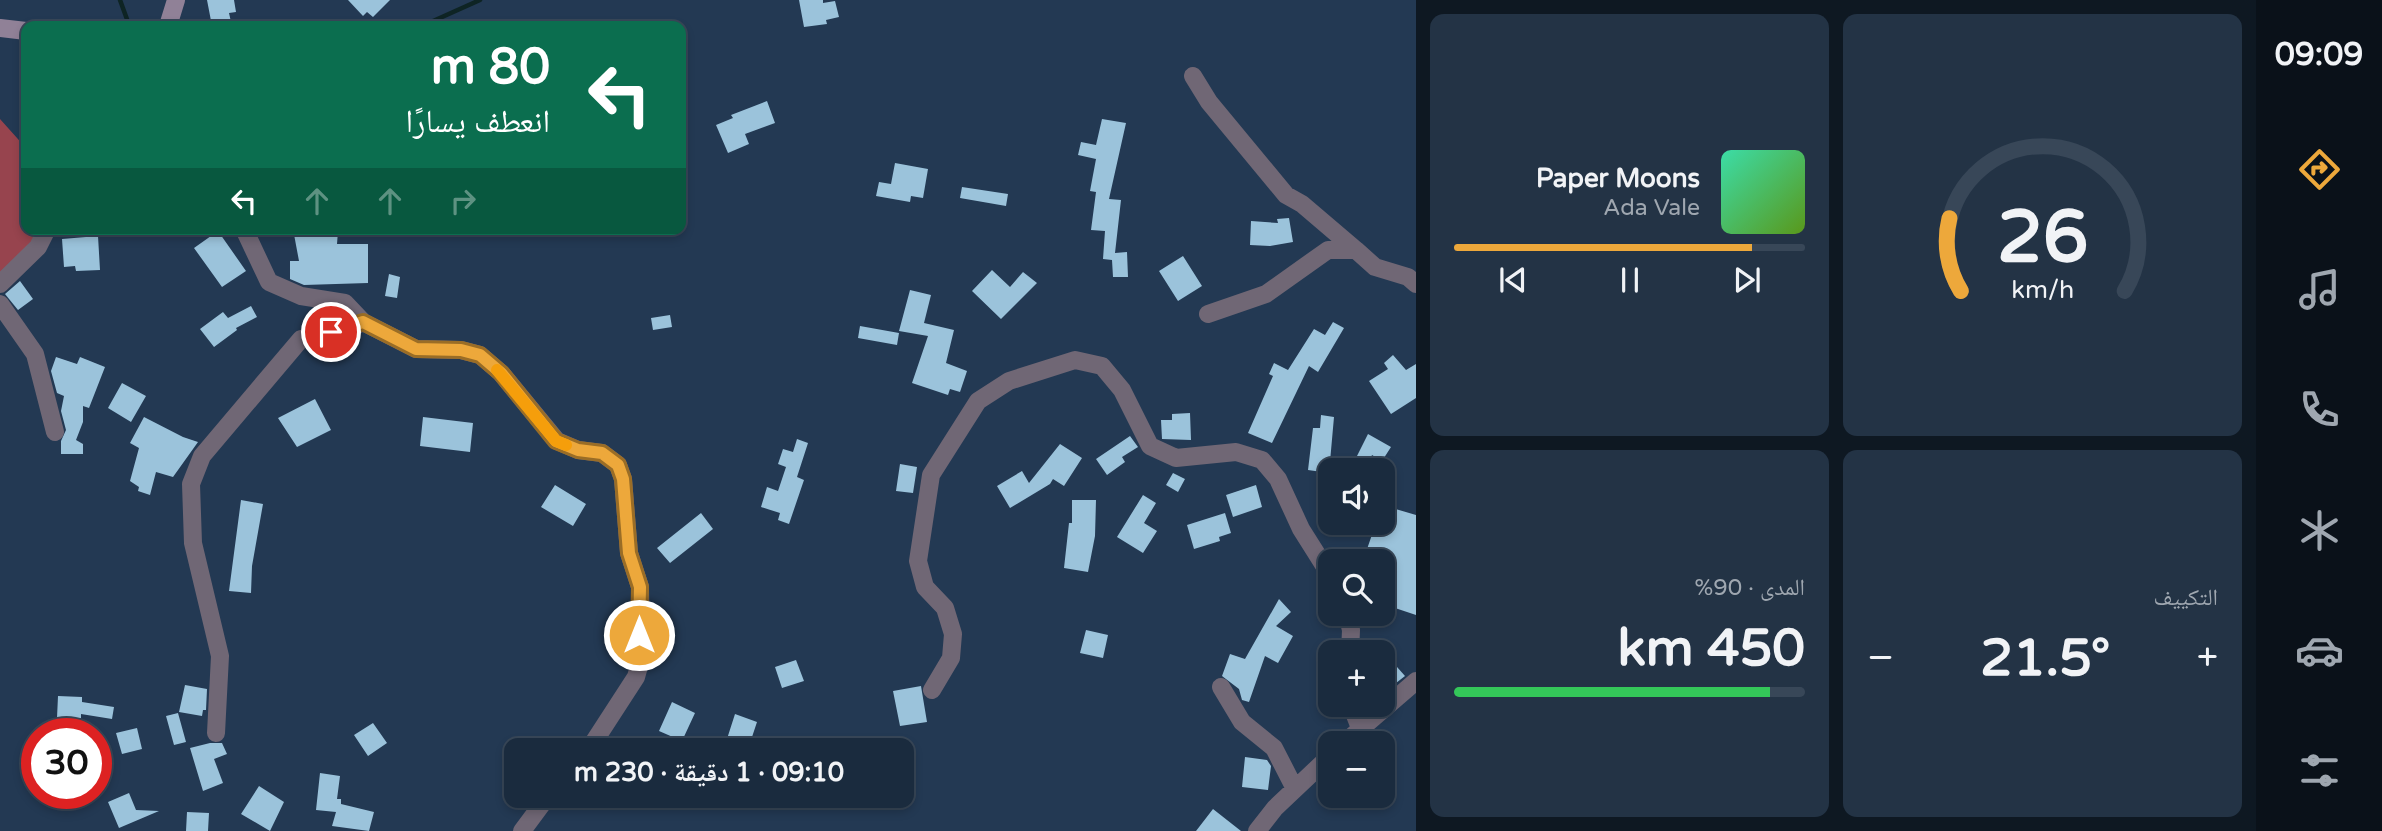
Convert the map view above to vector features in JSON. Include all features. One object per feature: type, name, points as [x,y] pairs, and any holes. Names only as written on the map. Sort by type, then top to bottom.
[{"type":"main road","points":[[170,21],[176,0]]},
{"type":"main road","points":[[0,28],[21,30]]},
{"type":"street","points":[[1193,76],[1209,102],[1286,195],[1302,204],[1375,268],[1408,277],[1416,284]]},
{"type":"street","points":[[0,284],[38,247],[44,235]]},
{"type":"street","points":[[247,235],[269,282],[301,296],[345,303],[363,322],[416,349],[461,350],[480,355],[501,373],[556,441],[578,450],[602,453],[618,465],[623,479],[629,553],[640,587],[640,659],[636,677],[596,738]]},
{"type":"street","points":[[1208,314],[1266,294],[1328,250],[1356,250]]},
{"type":"street","points":[[0,304],[35,354],[55,432]]},
{"type":"street","points":[[216,733],[220,656],[193,542],[191,484],[202,456],[301,339],[349,329],[363,322]]},
{"type":"street","points":[[932,690],[951,657],[953,634],[945,608],[925,587],[918,561],[931,475],[978,401],[1009,381],[1075,360],[1102,366],[1122,390],[1150,446],[1176,458],[1236,452],[1262,460],[1278,479],[1301,530],[1318,556]]},
{"type":"street","points":[[1357,731],[1416,681]]},
{"type":"street","points":[[1221,687],[1242,722],[1274,748],[1295,789]]},
{"type":"street","points":[[1355,717],[1360,728]]},
{"type":"street","points":[[1257,831],[1318,767]]},
{"type":"street","points":[[522,831],[539,808]]},
{"type":"shaded area","points":[[0,119],[21,142],[21,235],[36,235],[26,255],[0,278]]},
{"type":"building","points":[[207,0],[234,0],[236,12],[229,13],[231,21],[211,21]]},
{"type":"building","points":[[348,0],[390,0],[373,17],[367,12],[363,16]]},
{"type":"building","points":[[799,0],[823,0],[823,3],[835,1],[839,17],[826,20],[827,24],[804,27]]},
{"type":"building","points":[[767,101],[775,123],[745,134],[749,144],[728,153],[716,125],[733,118],[731,115]]},
{"type":"building","points":[[1102,119],[1126,123],[1109,199],[1121,200],[1115,253],[1127,252],[1128,277],[1113,277],[1112,260],[1103,259],[1105,231],[1091,230],[1096,192],[1090,191],[1096,159],[1078,155],[1081,142],[1096,145]]},
{"type":"building","points":[[895,163],[928,169],[923,198],[911,196],[910,202],[876,196],[879,182],[891,184]]},
{"type":"building","points":[[962,187],[1008,194],[1006,206],[960,198]]},
{"type":"building","points":[[1289,218],[1293,242],[1270,246],[1250,245],[1251,221],[1278,223],[1277,219]]},
{"type":"building","points":[[212,235],[221,235],[246,271],[222,287],[194,248]]},
{"type":"building","points":[[294,235],[338,235],[337,244],[368,244],[368,283],[304,285],[290,279],[290,261],[299,261]]},
{"type":"building","points":[[98,236],[100,270],[76,271],[75,266],[64,267],[62,239]]},
{"type":"building","points":[[1183,256],[1202,286],[1178,301],[1159,271]]},
{"type":"building","points":[[992,270],[1010,287],[1023,272],[1037,283],[1001,319],[972,291]]},
{"type":"building","points":[[389,274],[400,277],[397,298],[385,296]]},
{"type":"building","points":[[20,281],[33,299],[18,310],[5,294]]},
{"type":"building","points":[[910,290],[931,295],[924,323],[954,330],[946,363],[967,371],[960,392],[950,389],[948,395],[912,383],[928,336],[899,331]]},
{"type":"building","points":[[251,306],[257,317],[236,328],[237,330],[214,347],[200,329],[223,312],[228,318]]},
{"type":"building","points":[[670,315],[672,327],[653,330],[651,318]]},
{"type":"building","points":[[1333,322],[1344,328],[1318,372],[1309,366],[1272,443],[1248,433],[1273,376],[1269,374],[1274,363],[1288,370],[1314,329],[1325,335]]},
{"type":"building","points":[[860,326],[899,333],[897,345],[858,338]]},
{"type":"building","points":[[1393,355],[1406,370],[1416,364],[1416,398],[1391,414],[1369,381],[1388,369],[1384,363]]},
{"type":"building","points":[[56,357],[77,364],[80,357],[105,367],[89,408],[83,406],[83,422],[76,440],[83,444],[83,454],[61,454],[61,441],[66,430],[61,411],[64,396],[57,393],[51,371]]},
{"type":"building","points":[[122,383],[146,396],[131,422],[108,408]]},
{"type":"building","points":[[315,399],[331,430],[297,447],[278,418]]},
{"type":"building","points":[[1190,413],[1191,440],[1162,439],[1161,420],[1172,420],[1172,414]]},
{"type":"building","points":[[1321,415],[1334,417],[1330,458],[1318,458],[1318,471],[1308,470],[1313,428],[1320,428]]},
{"type":"building","points":[[144,417],[198,442],[173,477],[156,472],[150,495],[138,491],[139,487],[130,481],[139,448],[130,443]]},
{"type":"building","points":[[423,417],[473,423],[470,452],[420,446]]},
{"type":"building","points":[[1368,434],[1391,447],[1384,458],[1372,455],[1371,458],[1356,458]]},
{"type":"building","points":[[1130,436],[1138,447],[1122,457],[1125,462],[1107,475],[1096,459]]},
{"type":"building","points":[[797,439],[808,443],[797,477],[804,480],[789,524],[778,520],[780,513],[761,507],[767,487],[778,491],[786,467],[778,464],[783,449],[793,452]]},
{"type":"building","points":[[1060,444],[1082,458],[1064,486],[1053,479],[1050,484],[1010,508],[997,486],[1022,471],[1029,483]]},
{"type":"building","points":[[900,464],[917,467],[913,493],[896,491]]},
{"type":"building","points":[[1173,473],[1185,479],[1178,492],[1166,485]]},
{"type":"building","points":[[555,485],[586,504],[573,526],[541,507]]},
{"type":"building","points":[[1256,485],[1262,507],[1233,517],[1226,495]]},
{"type":"building","points":[[1143,495],[1156,503],[1144,523],[1157,531],[1143,553],[1117,537]]},
{"type":"building","points":[[241,500],[263,504],[252,566],[251,593],[229,591]]},
{"type":"building","points":[[1072,500],[1096,500],[1095,536],[1088,572],[1064,568],[1069,523],[1072,523]]},
{"type":"building","points":[[1395,509],[1416,515],[1416,615],[1395,608],[1395,549],[1367,549],[1372,535],[1395,535]]},
{"type":"building","points":[[701,513],[713,529],[670,563],[657,548]]},
{"type":"building","points":[[1225,513],[1231,533],[1219,537],[1220,541],[1194,549],[1187,525]]},
{"type":"building","points":[[1279,599],[1291,612],[1276,626],[1293,636],[1278,663],[1265,656],[1249,702],[1242,700],[1239,689],[1222,676],[1230,654],[1245,659]]},
{"type":"building","points":[[1086,630],[1108,635],[1103,658],[1080,653]]},
{"type":"building","points":[[796,660],[804,681],[782,688],[775,667]]},
{"type":"building","points":[[1395,665],[1405,676],[1395,684]]},
{"type":"building","points":[[185,685],[207,689],[206,710],[203,710],[202,716],[179,712]]},
{"type":"building","points":[[921,686],[927,722],[900,726],[893,691]]},
{"type":"building","points":[[58,696],[82,697],[82,702],[114,707],[112,719],[81,714],[81,718],[57,718]]},
{"type":"building","points":[[672,702],[695,713],[683,738],[675,738],[659,731]]},
{"type":"building","points":[[178,713],[186,742],[174,745],[166,716]]},
{"type":"building","points":[[735,714],[757,722],[752,738],[727,738]]},
{"type":"building","points":[[373,723],[387,743],[368,756],[354,735]]},
{"type":"building","points":[[137,728],[142,749],[122,754],[116,733]]},
{"type":"building","points":[[222,743],[227,754],[214,759],[223,783],[203,791],[190,748]]},
{"type":"building","points":[[1245,757],[1267,760],[1271,766],[1268,790],[1242,787]]},
{"type":"building","points":[[320,773],[340,776],[337,799],[341,799],[341,804],[374,812],[369,831],[332,826],[336,812],[316,810]]},
{"type":"building","points":[[259,786],[284,802],[270,831],[241,814]]},
{"type":"building","points":[[129,793],[136,810],[159,811],[119,828],[111,809],[112,800]]},
{"type":"building","points":[[1213,809],[1241,831],[1196,831]]},
{"type":"building","points":[[187,812],[209,813],[208,831],[186,831]]},
{"type":"waterway","points":[[120,0],[128,21]]},
{"type":"waterway","points":[[433,21],[480,0]]},
{"type":"slow traffic","points":[[497,370],[556,441],[566,445]]},
{"type":"route","points":[[331,332],[349,329],[363,322],[416,349],[461,350],[480,355],[501,373],[556,441],[578,450],[602,453],[618,465],[623,479],[629,553],[640,587],[639,635]]}]
